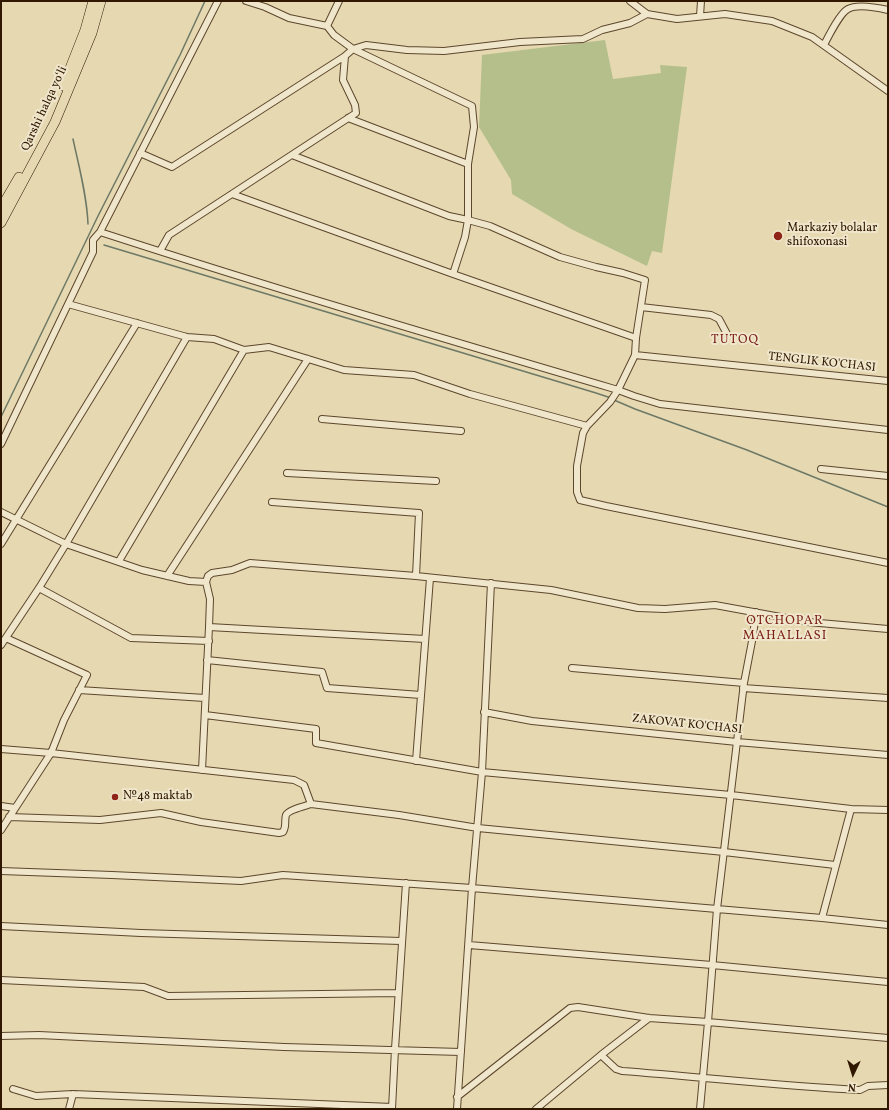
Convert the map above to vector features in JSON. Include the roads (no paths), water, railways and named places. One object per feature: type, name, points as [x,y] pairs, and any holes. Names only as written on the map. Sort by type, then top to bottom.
[{"type":"highway","name":"Qarshi halqa yoʻli","points":[[1,208],[36,148],[53,113],[85,30],[93,1]]},
{"type":"highway","name":"Qarshi halqa yoʻli","points":[[1,223],[55,122],[92,33],[101,1]]},
{"type":"street","points":[[1,444],[93,252],[93,240],[100,232],[218,1]]},
{"type":"street","points":[[246,1],[289,18],[327,26],[334,35],[353,49],[472,106],[474,127],[468,164],[468,220],[465,237],[453,274]]},
{"type":"street","points":[[327,26],[339,1]]},
{"type":"street","points":[[630,1],[647,14],[677,19],[725,14],[772,21],[812,37],[824,44],[888,91]]},
{"type":"street","points":[[700,16],[701,1]]},
{"type":"street","points":[[824,44],[840,17],[847,9],[861,6],[888,10]]},
{"type":"street","points":[[140,153],[172,167],[345,56],[353,49],[366,45],[407,50],[444,51],[520,42],[583,39],[602,30],[630,23],[647,14]]},
{"type":"street","points":[[160,251],[169,235],[356,113],[355,105],[343,80],[345,56]]},
{"type":"street","points":[[348,118],[468,164]]},
{"type":"street","points":[[292,155],[449,216],[490,226],[560,257],[596,267],[623,272],[645,280],[636,338],[635,355],[610,402],[587,426],[583,433],[577,466],[577,492],[580,500],[888,563]]},
{"type":"street","points":[[232,194],[636,338]]},
{"type":"street","points":[[100,232],[321,302],[660,404],[888,430]]},
{"type":"street","points":[[68,304],[187,337],[214,340],[244,350],[269,347],[344,370],[414,375],[470,394],[587,426]]},
{"type":"street","points":[[641,306],[711,315],[719,319],[727,334]]},
{"type":"street","points":[[1,544],[137,323]]},
{"type":"street","points":[[1,645],[66,544],[187,337]]},
{"type":"street","points":[[119,561],[244,350]]},
{"type":"street","name":"TENGLIK KO'CHASI","points":[[635,355],[888,381]]},
{"type":"street","points":[[167,576],[308,359]]},
{"type":"street","points":[[322,419],[461,431]]},
{"type":"street","points":[[821,469],[888,476]]},
{"type":"street","points":[[287,473],[436,481]]},
{"type":"street","points":[[272,502],[419,513],[416,576]]},
{"type":"street","points":[[1,512],[66,544],[142,570],[189,582],[206,582]]},
{"type":"street","points":[[202,770],[210,599],[206,582],[208,576],[212,573],[232,570],[250,563],[416,576],[551,590],[638,608],[665,609],[715,605],[808,622],[888,629]]},
{"type":"street","points":[[416,761],[430,578]]},
{"type":"street","points":[[457,1109],[472,888],[482,772],[491,584]]},
{"type":"street","points":[[39,588],[132,638],[209,641]]},
{"type":"street","points":[[700,1109],[717,909],[744,686],[756,612]]},
{"type":"street","points":[[209,627],[425,639]]},
{"type":"street","points":[[1,830],[51,753],[64,720],[86,675],[6,638]]},
{"type":"street","points":[[208,660],[322,672],[327,688],[421,695]]},
{"type":"street","points":[[572,668],[744,686],[888,698]]},
{"type":"street","points":[[79,690],[205,698]]},
{"type":"street","name":"ZAKOVAT KO'CHASI","points":[[484,712],[532,721],[737,742],[888,755]]},
{"type":"street","points":[[205,714],[316,729],[316,743],[482,772],[730,795],[850,808],[888,810]]},
{"type":"street","points":[[1,750],[51,753],[294,780],[304,784],[311,804]]},
{"type":"street","points":[[9,817],[100,820],[161,813],[201,822],[279,833],[283,832],[286,828],[286,815],[290,811],[311,804],[399,815],[478,828],[724,852],[835,865]]},
{"type":"street","points":[[1,806],[15,808]]},
{"type":"street","points":[[822,918],[850,808]]},
{"type":"street","points":[[1,871],[240,881],[283,875],[472,888],[888,925]]},
{"type":"street","points":[[13,1089],[36,1096],[73,1094],[392,1108],[401,942],[406,883]]},
{"type":"street","points":[[1,926],[141,933],[401,942]]},
{"type":"street","points":[[469,945],[712,965],[888,982]]},
{"type":"street","points":[[1,980],[144,987],[168,996],[398,993]]},
{"type":"street","points":[[457,1097],[570,1008],[578,1007],[649,1018],[888,1038]]},
{"type":"street","points":[[536,1109],[544,1107],[601,1054],[649,1018]]},
{"type":"street","points":[[1,1036],[39,1036],[268,1046],[461,1052]]},
{"type":"street","points":[[601,1054],[616,1069],[622,1070],[803,1087],[860,1090],[868,1086],[888,1085]]},
{"type":"street","points":[[69,1109],[73,1094]]},
{"type":"waterway","points":[[1,417],[98,216],[180,55],[205,1]]},
{"type":"waterway","points":[[73,139],[84,192],[88,224]]},
{"type":"waterway","points":[[104,245],[611,398]]},
{"type":"waterway","points":[[614,400],[747,450],[888,507]]},
{"type":"place","name":"Markaziy bolalar shifoxonasi","points":[[778,236]]},
{"type":"place","name":"№48 maktab","points":[[115,797]]},
{"type":"district","name":"TUTOQ","points":[[735,341]]},
{"type":"district","name":"OTCHOPAR MAHALLASI","points":[[785,630]]}]
